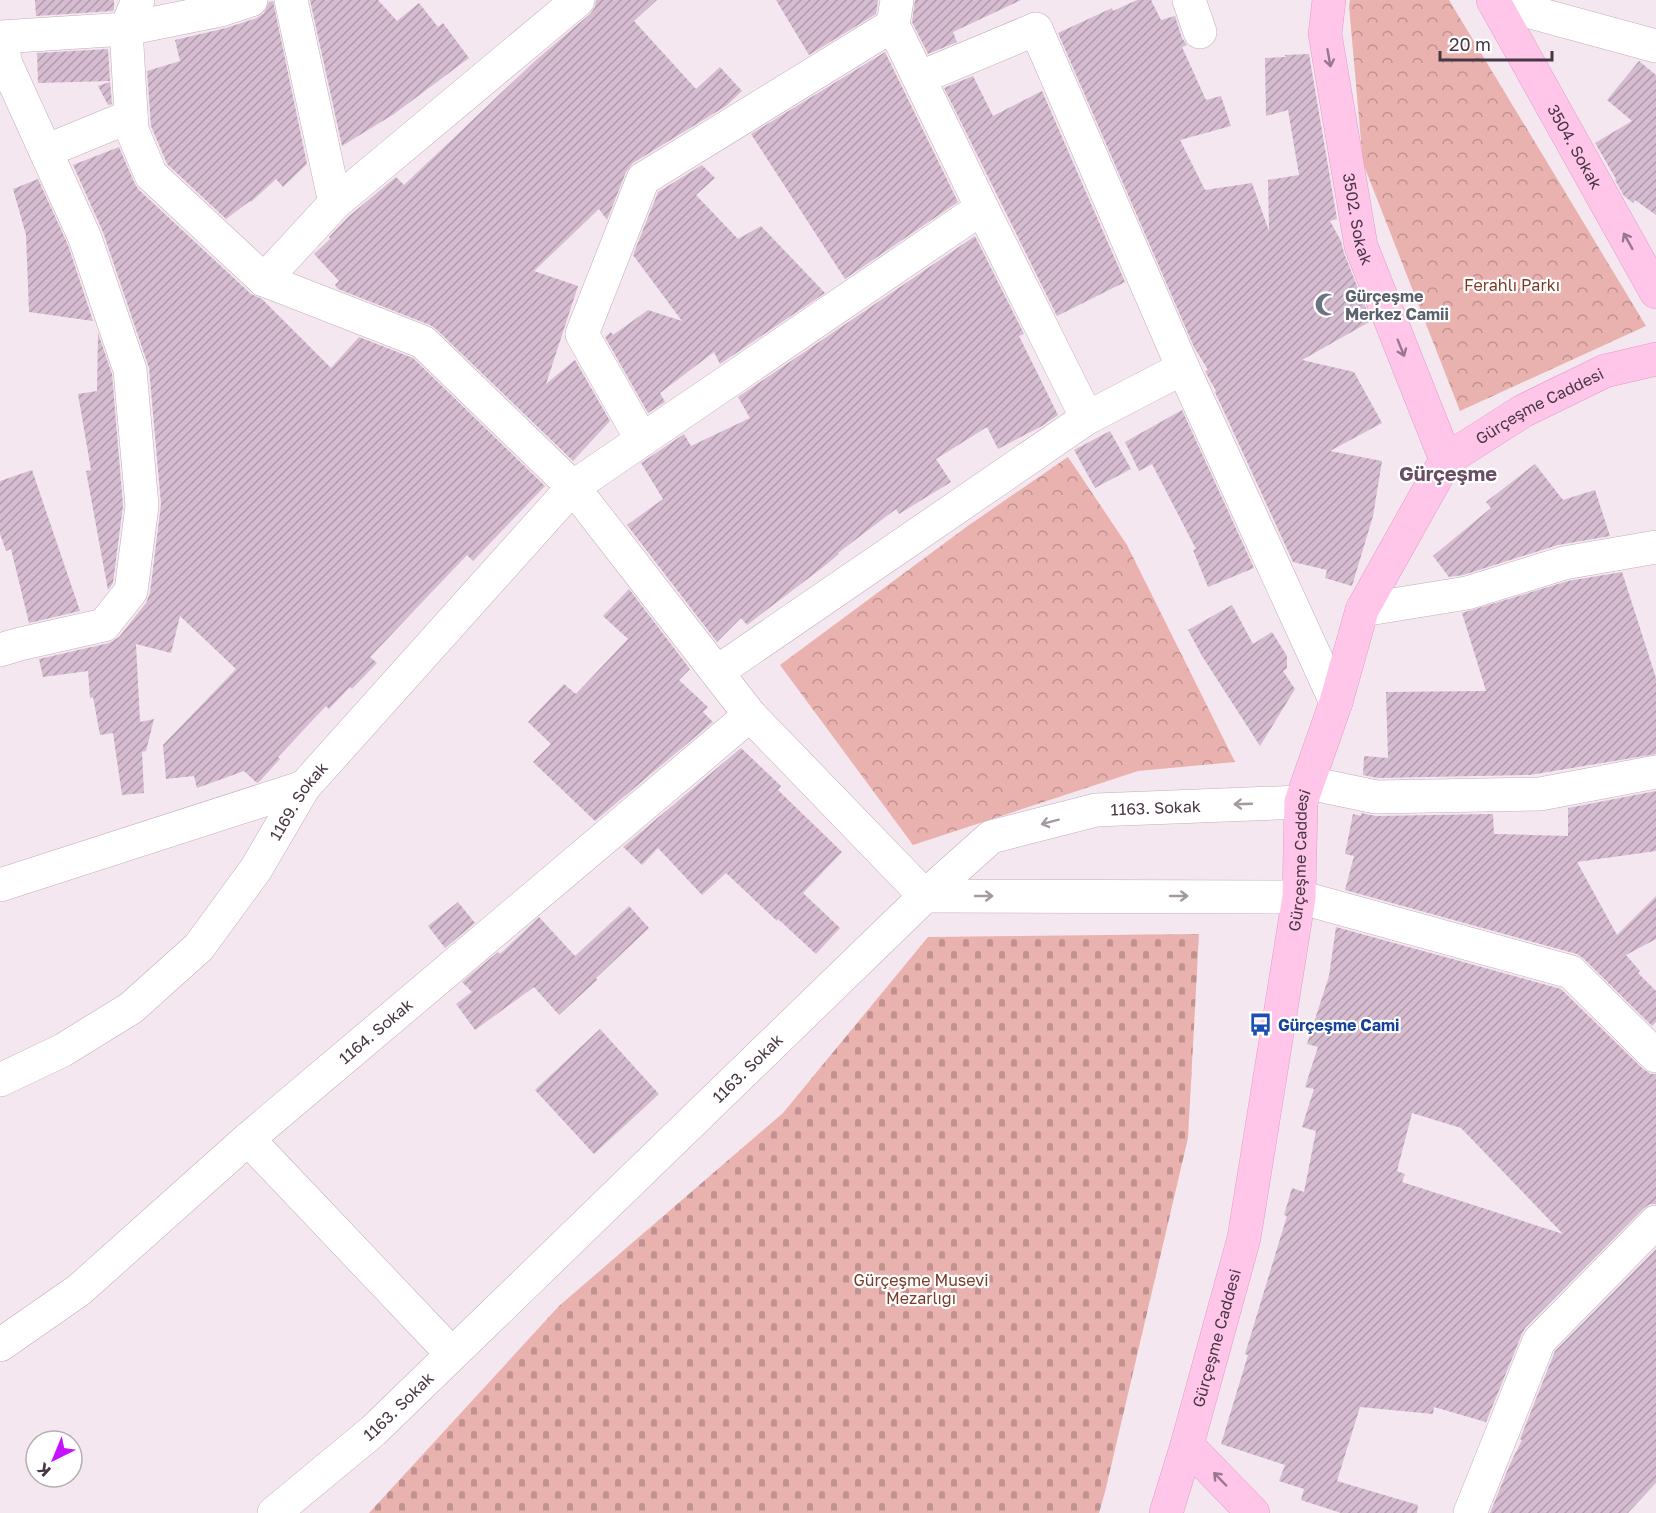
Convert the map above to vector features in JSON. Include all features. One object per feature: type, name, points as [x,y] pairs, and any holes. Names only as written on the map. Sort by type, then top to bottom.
[{"type":"main road","name":"3502. Sokak","points":[[1329,0],[1325,34],[1361,246],[1446,460]]},
{"type":"main road","name":"3504. Sokak","points":[[1494,1],[1656,292]]},
{"type":"main road","name":"Gürçeşme Caddesi","points":[[1177,1506],[1187,1445],[1244,1238],[1299,897],[1305,793],[1336,702],[1362,610],[1446,460],[1523,411],[1605,371],[1656,359]]},
{"type":"main road","points":[[1187,1445],[1253,1513]]},
{"type":"street","points":[[0,650],[104,625],[131,591],[142,506],[130,370],[85,238],[2,51],[132,14],[220,10],[251,0]]},
{"type":"street","points":[[291,0],[335,203]]},
{"type":"street","points":[[264,280],[335,203],[578,0]]},
{"type":"street","points":[[1189,0],[1200,32]]},
{"type":"street","points":[[1494,1],[1656,46]]},
{"type":"street","points":[[642,440],[582,334],[642,179],[895,13],[919,78],[1087,418]]},
{"type":"street","points":[[132,14],[132,130],[151,175],[264,280],[423,342],[573,487],[750,715],[925,896],[1299,897],[1571,972],[1656,1056]]},
{"type":"street","points":[[919,78],[1036,29],[1183,368],[1336,702]]},
{"type":"street","points":[[46,151],[131,116]]},
{"type":"street","name":"1169. Sokak","points":[[0,1080],[63,1050],[131,1008],[199,947],[256,869],[304,787],[573,487],[982,208]]},
{"type":"street","points":[[717,672],[1087,418],[1183,368]]},
{"type":"street","points":[[1362,610],[1467,593],[1564,563],[1656,547]]},
{"type":"street","name":"1164. Sokak","points":[[0,1345],[79,1290],[248,1139],[750,715]]},
{"type":"street","name":"1163. Sokak","points":[[273,1513],[373,1431],[925,896],[991,837],[1096,810],[1305,793],[1376,796],[1540,794],[1656,772]]},
{"type":"street","points":[[0,885],[304,787]]},
{"type":"street","points":[[248,1139],[452,1354]]},
{"type":"street","points":[[1470,1513],[1539,1341],[1656,1222]]},
{"type":"green space","name":"Ferahlı Parkı","points":[[1350,0],[1449,0],[1646,326],[1460,411],[1363,163]]},
{"type":"green space","points":[[1068,457],[1127,545],[1235,762],[1138,771],[913,845],[780,665],[969,525]]},
{"type":"green space","name":"Gürçeşme Musevi Mezarlığı","points":[[1199,934],[1188,1138],[1099,1513],[369,1513],[559,1306],[783,1113],[928,937]]},
{"type":"building","points":[[35,0],[114,0],[114,9],[113,11],[36,16]]},
{"type":"building","points":[[310,0],[378,0],[397,21],[419,3],[438,27],[443,23],[469,58],[394,114],[342,146]]},
{"type":"building","points":[[596,0],[657,0],[634,21],[696,89],[720,67],[742,91],[726,106],[633,163],[626,172],[607,220],[599,209],[534,271],[578,286],[546,384],[575,360],[610,421],[573,461],[436,329],[338,289],[335,285],[339,281],[314,254],[348,217],[396,177],[404,185],[536,60],[590,14],[595,7]]},
{"type":"building","points":[[776,0],[878,0],[876,14],[809,55]]},
{"type":"building","points":[[915,0],[1021,0],[953,32],[957,42],[928,54],[912,22]]},
{"type":"building","points":[[1137,0],[1151,0],[1161,20],[1175,16],[1182,38],[1187,45],[1182,47],[1206,100],[1221,96],[1231,126],[1180,140],[1205,190],[1252,183],[1269,231],[1268,180],[1299,175],[1288,110],[1266,116],[1265,58],[1309,54],[1337,219],[1330,221],[1341,241],[1371,321],[1302,360],[1354,372],[1382,423],[1330,451],[1382,461],[1373,516],[1352,586],[1325,578],[1327,570],[1293,562],[1205,371],[1208,370],[1194,347],[1058,33],[1112,8],[1113,11]]},
{"type":"building","points":[[273,1],[307,164],[283,187],[276,179],[251,202],[226,219],[167,164],[151,126],[147,71],[180,61],[175,40],[257,18],[264,13],[269,2]]},
{"type":"building","points":[[108,49],[110,81],[38,83],[37,53]]},
{"type":"building","points":[[885,52],[958,202],[845,279],[751,134]]},
{"type":"building","points":[[1639,61],[1656,75],[1656,215],[1635,200],[1633,203],[1624,196],[1595,143],[1632,121],[1607,100]]},
{"type":"building","points":[[973,76],[993,116],[1042,91],[1125,282],[1057,316],[944,88]]},
{"type":"building","points":[[110,82],[112,104],[108,105],[98,86]]},
{"type":"building","points":[[119,147],[138,189],[251,294],[262,299],[331,368],[359,337],[413,358],[545,486],[473,561],[467,555],[370,657],[377,663],[329,709],[326,706],[257,783],[244,771],[197,788],[194,776],[166,779],[163,745],[236,669],[180,616],[171,653],[136,644],[140,722],[154,719],[146,751],[142,752],[144,793],[122,795],[113,733],[100,735],[93,697],[90,698],[88,671],[43,677],[39,659],[109,643],[119,637],[146,603],[150,593],[161,504],[149,368],[103,232],[73,165]]},
{"type":"building","points":[[702,165],[715,178],[696,195],[738,239],[761,226],[825,293],[720,364],[714,352],[660,393],[665,402],[648,413],[605,337],[611,332],[613,335],[648,310],[682,321],[633,255],[658,192]]},
{"type":"building","points":[[38,179],[68,245],[93,321],[29,312],[26,235],[13,189]]},
{"type":"building","points":[[975,236],[1024,334],[1019,336],[1058,415],[998,449],[987,427],[936,459],[951,482],[899,514],[896,509],[747,625],[741,618],[717,642],[627,525],[663,499],[641,463],[684,434],[691,446],[750,418],[738,397]]},
{"type":"building","points":[[98,333],[112,374],[123,506],[113,583],[108,590],[86,471],[91,470],[78,394],[97,391]]},
{"type":"building","points":[[1182,410],[1254,568],[1208,587],[1193,550],[1196,549],[1152,464],[1139,471],[1125,442]]},
{"type":"building","points":[[1110,431],[1131,469],[1095,488],[1074,450]]},
{"type":"building","points":[[1535,464],[1563,500],[1595,490],[1610,536],[1558,545],[1463,575],[1449,577],[1433,556],[1491,508],[1486,502]]},
{"type":"building","points":[[32,470],[80,611],[29,623],[11,549],[6,551],[0,534],[0,481]]},
{"type":"building","points":[[1622,572],[1656,678],[1656,754],[1530,775],[1378,778],[1363,775],[1364,756],[1388,758],[1386,692],[1486,691],[1462,613],[1568,581]]},
{"type":"building","points":[[629,589],[690,669],[679,680],[708,707],[703,712],[713,722],[595,821],[533,762],[551,744],[528,722],[564,684],[576,694],[628,639],[603,616]]},
{"type":"building","points":[[1232,605],[1253,644],[1272,632],[1287,656],[1287,668],[1283,671],[1295,689],[1260,746],[1202,656],[1188,630]]},
{"type":"building","points":[[741,748],[781,786],[778,790],[842,852],[803,893],[840,928],[816,954],[726,873],[702,895],[658,848],[642,865],[623,847]]},
{"type":"building","points":[[1656,791],[1656,851],[1577,862],[1617,935],[1656,896],[1656,939],[1626,955],[1640,971],[1638,973],[1656,991],[1656,1022],[1652,1026],[1577,954],[1345,890],[1354,856],[1345,854],[1353,814],[1376,816],[1493,814],[1494,834],[1568,836],[1568,808]]},
{"type":"building","points":[[458,902],[475,923],[445,948],[428,926]]},
{"type":"building","points":[[629,906],[649,928],[559,1015],[534,987],[475,1030],[456,1004],[472,992],[462,982],[498,952],[500,954],[539,917],[575,956]]},
{"type":"building","points":[[1336,927],[1561,989],[1643,1069],[1656,1074],[1656,1204],[1650,1204],[1643,1209],[1525,1328],[1486,1422],[1434,1407],[1433,1414],[1360,1407],[1337,1481],[1418,1505],[1417,1513],[1341,1513],[1301,1500],[1304,1489],[1279,1481],[1285,1465],[1221,1444],[1248,1355],[1245,1354],[1287,1216],[1284,1215],[1292,1188],[1304,1192],[1316,1131],[1302,1127],[1314,1089],[1305,1087],[1318,1047],[1307,1044],[1329,976]],"holes":[[[1412,1113],[1461,1128],[1563,1234],[1402,1182],[1405,1174],[1397,1171]]]},
{"type":"building","points":[[600,1029],[659,1094],[594,1154],[535,1090]]},
{"type":"building","points":[[1656,1249],[1656,1483],[1628,1513],[1490,1513],[1522,1440],[1520,1439],[1555,1351]]},
{"type":"place","name":"Gürçeşme Merkez Camii","points":[[1327,305]]},
{"type":"place","name":"Gürçeşme Cami","points":[[1260,1025]]},
{"type":"district","name":"Gürçeşme","points":[[1448,474]]}]
